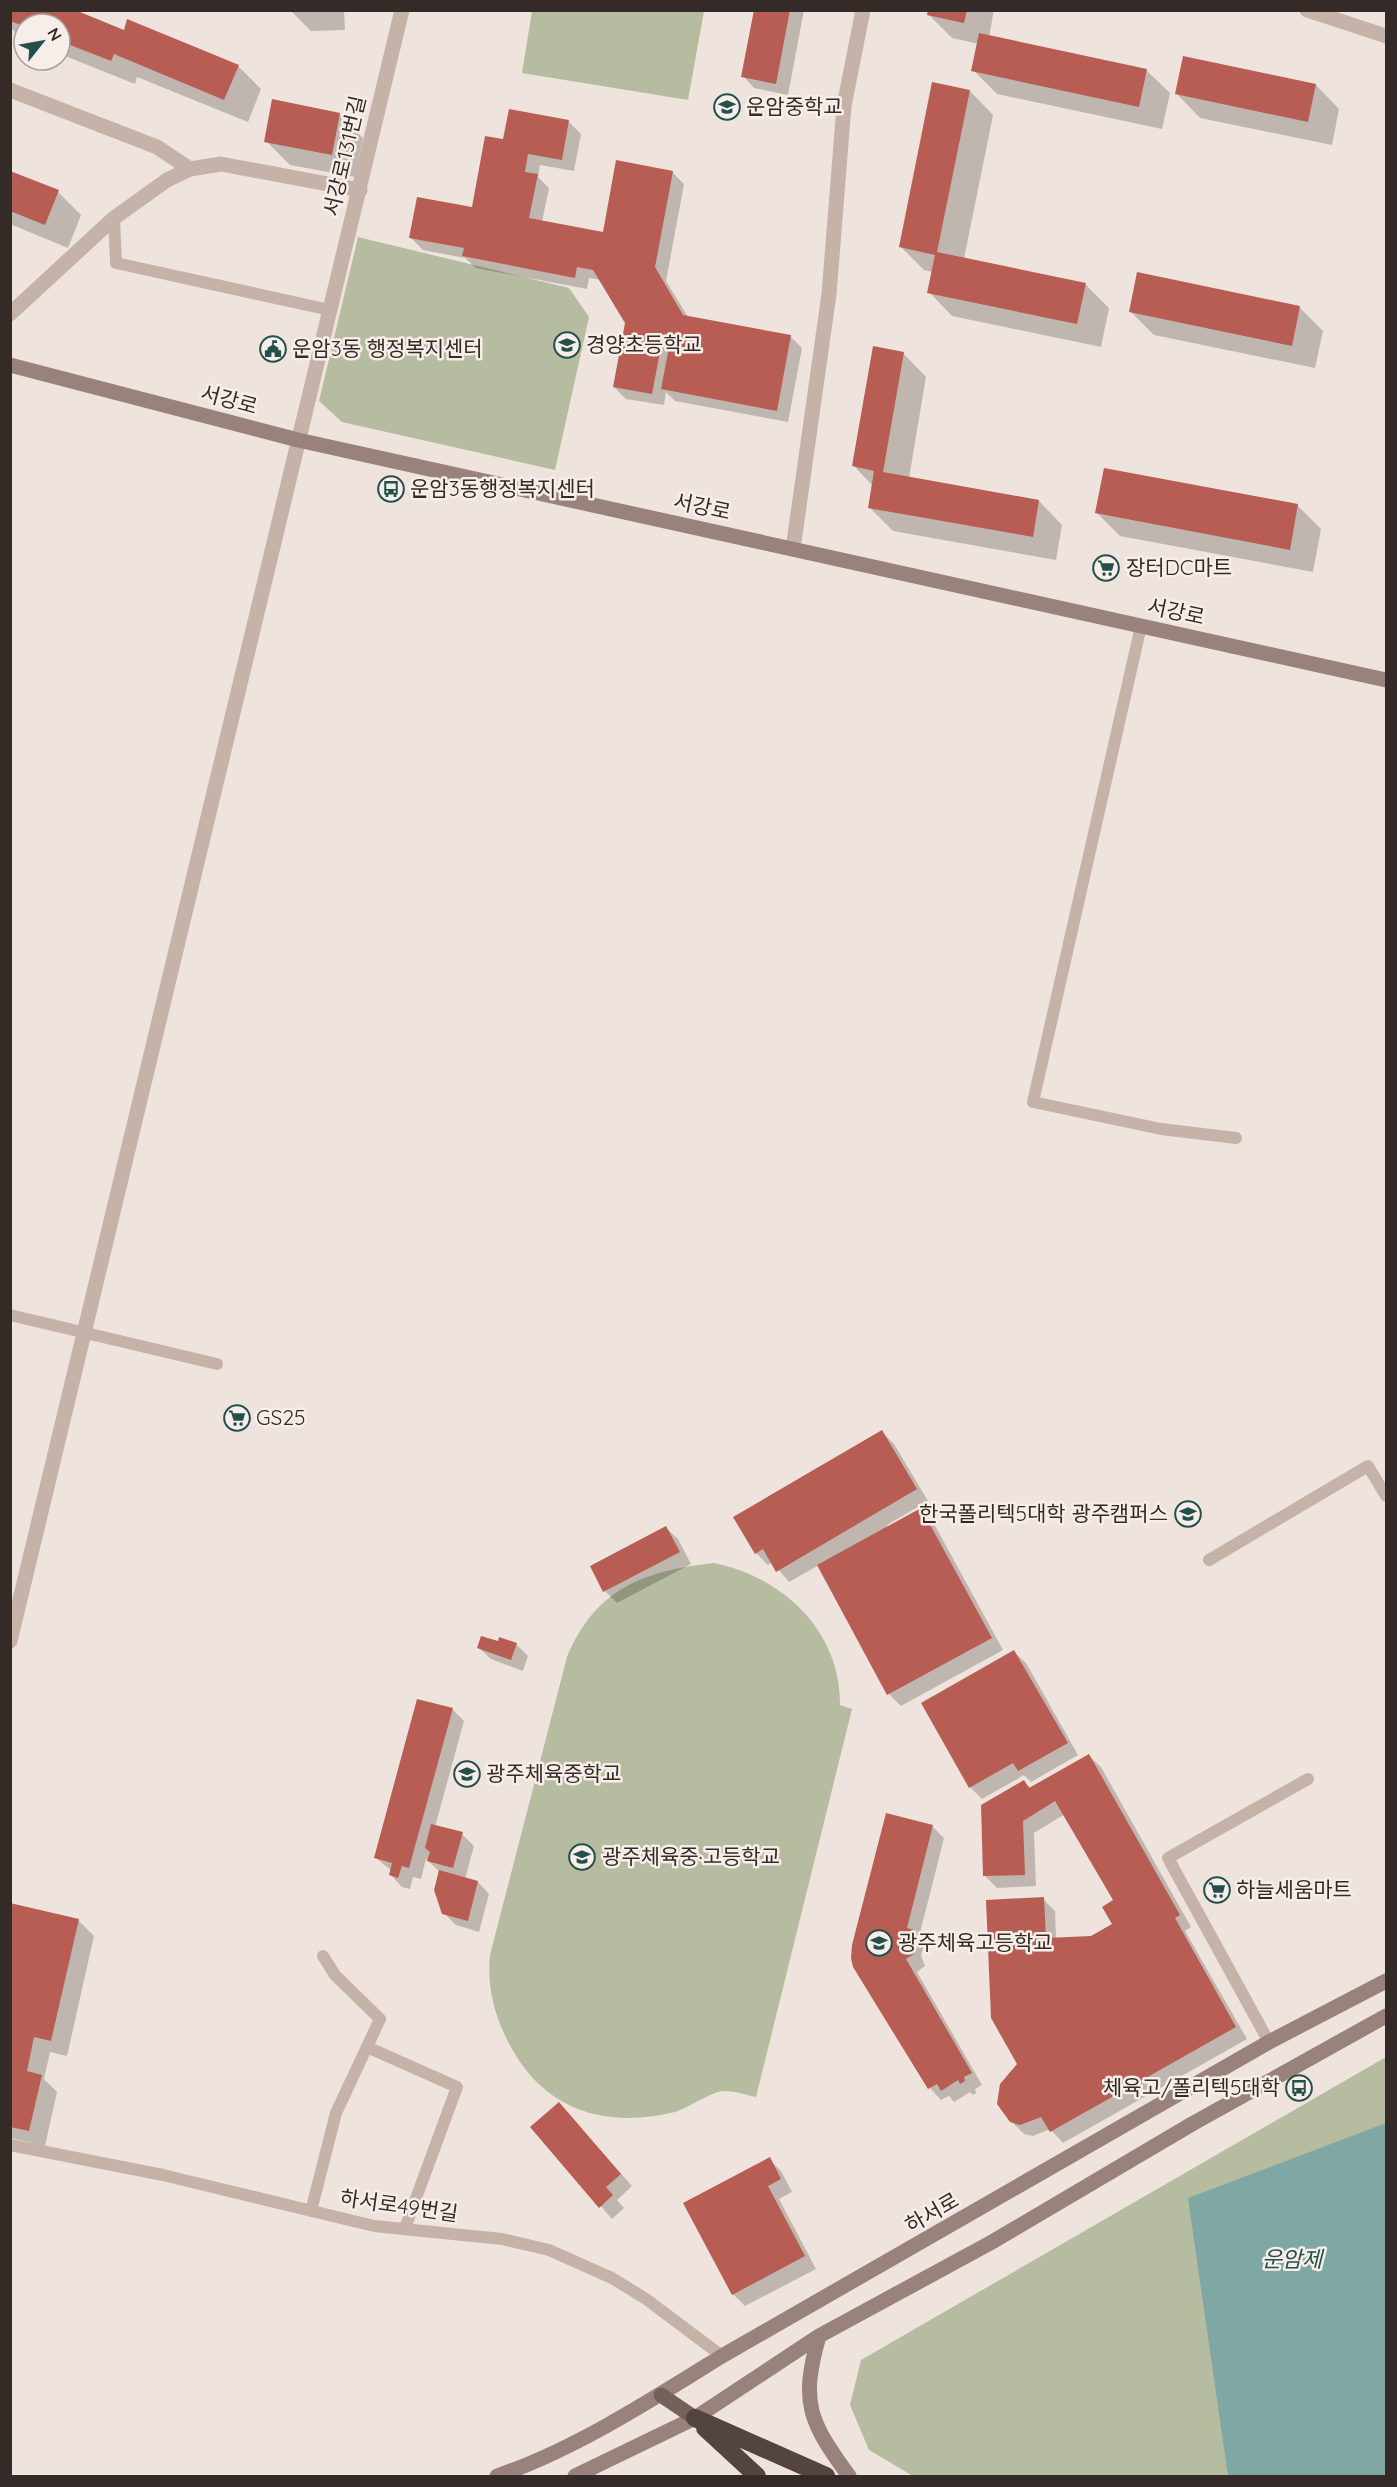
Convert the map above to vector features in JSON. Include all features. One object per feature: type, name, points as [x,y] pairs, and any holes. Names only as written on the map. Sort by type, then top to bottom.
[{"type":"highway","points":[[695,2418],[757,2476]]},
{"type":"highway","points":[[695,2418],[826,2476]]},
{"type":"main road","points":[[660,2395],[695,2418]]},
{"type":"street","name":"서강로131번길","points":[[10,1641],[360,190],[374,118],[402,10]]},
{"type":"street","points":[[793,549],[829,294],[844,106],[863,10]]},
{"type":"street","points":[[1307,10],[1386,36]]},
{"type":"street","points":[[10,90],[158,147],[190,170]]},
{"type":"street","points":[[10,314],[114,218],[167,180],[190,170],[221,164],[360,190]]},
{"type":"street","name":"서강로","points":[[10,365],[298,440],[1386,680]]},
{"type":"street","name":"하서로","points":[[497,2476],[529,2466],[660,2395],[722,2356],[1269,2042],[1386,1981]]},
{"type":"street","points":[[575,2476],[695,2418],[819,2336],[992,2242],[1192,2124],[1386,2016]]},
{"type":"street","points":[[819,2336],[808,2374],[810,2408],[822,2439],[849,2476]]},
{"type":"lane","points":[[114,218],[116,263],[330,310]]},
{"type":"lane","points":[[1141,626],[1034,1102],[1161,1128],[1236,1138]]},
{"type":"lane","points":[[10,1315],[217,1364]]},
{"type":"lane","points":[[1209,1560],[1368,1466],[1386,1496]]},
{"type":"lane","points":[[1269,2042],[1168,1858],[1308,1779]]},
{"type":"lane","points":[[311,2211],[336,2113],[380,2019],[335,1975],[322,1956]]},
{"type":"lane","points":[[367,2046],[457,2087],[405,2228]]},
{"type":"lane","name":"하서로49번길","points":[[10,2145],[163,2175],[374,2226],[502,2239],[549,2250],[612,2278],[646,2299],[722,2356]]},
{"type":"green space","points":[[532,11],[704,11],[688,100],[522,73]]},
{"type":"green space","points":[[358,237],[569,288],[589,317],[555,470],[342,422],[319,401]]},
{"type":"green space","points":[[714,1563],[739,1570],[763,1581],[803,1612],[819,1631],[830,1654],[838,1678],[840,1705],[852,1709],[756,2097],[720,2091],[675,2112],[630,2118],[608,2117],[587,2112],[549,2093],[518,2059],[495,2009],[490,1983],[490,1955],[567,1657],[579,1633],[592,1614],[625,1587],[666,1571]]},
{"type":"green space","points":[[1386,2057],[1386,2476],[913,2476],[869,2450],[850,2405],[861,2360]]},
{"type":"water","name":"운암제","points":[[1386,2123],[1386,2476],[1228,2476],[1188,2198]]},
{"type":"building","points":[[10,10],[75,10],[124,30],[127,19],[239,65],[224,100],[114,54],[111,61],[72,46],[72,12],[12,12],[12,22],[10,21]]},
{"type":"building","name":"운암중학교","points":[[754,10],[790,10],[776,84],[741,77]]},
{"type":"building","points":[[928,10],[967,10],[964,23],[927,15]]},
{"type":"building","points":[[979,33],[1147,69],[1139,107],[971,71]]},
{"type":"building","points":[[1183,56],[1316,84],[1308,122],[1175,94]]},
{"type":"building","points":[[932,82],[970,90],[937,252],[1086,283],[1077,324],[927,293],[935,255],[899,247]]},
{"type":"building","points":[[272,99],[340,113],[332,155],[264,142]]},
{"type":"building","points":[[509,109],[569,120],[562,160],[528,154],[525,172],[538,174],[529,218],[603,232],[616,160],[673,171],[655,267],[683,315],[791,335],[777,411],[661,389],[671,337],[663,336],[652,394],[613,387],[625,323],[593,270],[577,267],[575,278],[462,256],[464,248],[409,238],[417,197],[472,207],[485,136],[503,139]]},
{"type":"building","points":[[10,171],[59,190],[45,225],[10,211]]},
{"type":"building","points":[[1137,272],[1300,306],[1292,346],[1129,312]]},
{"type":"building","points":[[873,346],[904,352],[883,472],[1039,500],[1033,537],[868,508],[874,471],[852,466]]},
{"type":"building","points":[[1104,468],[1298,504],[1290,550],[1095,513]]},
{"type":"building","points":[[882,1430],[917,1489],[776,1572],[763,1549],[755,1554],[733,1517]]},
{"type":"building","points":[[921,1508],[992,1638],[887,1695],[817,1565]]},
{"type":"building","points":[[666,1526],[680,1552],[603,1592],[590,1566]]},
{"type":"building","points":[[481,1636],[498,1641],[499,1637],[517,1643],[511,1660],[477,1648]]},
{"type":"building","points":[[1014,1650],[1068,1743],[1018,1771],[1013,1763],[969,1788],[921,1703]]},
{"type":"building","points":[[417,1699],[453,1708],[409,1868],[402,1866],[398,1878],[389,1875],[392,1863],[374,1858]]},
{"type":"building","points":[[1089,1754],[1180,1915],[1175,1918],[1236,2027],[1050,2132],[1041,2117],[1020,2125],[1010,2122],[997,2104],[1000,2084],[1017,2064],[991,2018],[986,1900],[1044,1897],[1046,1938],[1091,1936],[1112,1924],[1102,1907],[1113,1900],[1055,1801],[1023,1821],[1025,1875],[983,1876],[981,1805],[1024,1780],[1029,1788]]},
{"type":"building","points":[[886,1813],[933,1825],[907,1928],[914,1930],[910,1943],[914,1954],[906,1959],[972,2073],[964,2077],[965,2081],[960,2084],[958,2080],[941,2091],[937,2084],[928,2089],[853,1967],[851,1958],[852,1945]]},
{"type":"building","points":[[431,1824],[463,1832],[453,1868],[427,1861],[430,1852],[425,1848]]},
{"type":"building","points":[[439,1870],[478,1881],[468,1921],[442,1914],[434,1890]]},
{"type":"building","points":[[10,1903],[79,1919],[51,2041],[34,2037],[27,2071],[42,2075],[29,2131],[10,2127]]},
{"type":"building","points":[[559,2102],[621,2174],[606,2187],[613,2195],[599,2208],[530,2127]]},
{"type":"building","points":[[770,2157],[781,2179],[768,2186],[805,2256],[732,2295],[683,2203]]},
{"type":"place","name":"운암중학교","points":[[727,107]]},
{"type":"place","name":"경양초등학교","points":[[567,345]]},
{"type":"place","name":"운암3동 행정복지센터","points":[[273,349]]},
{"type":"place","name":"운암3동행정복지센터","points":[[391,489]]},
{"type":"place","name":"장터DC마트","points":[[1106,568]]},
{"type":"place","name":"GS25","points":[[237,1418]]},
{"type":"place","name":"한국폴리텍5대학 광주캠퍼스","points":[[1188,1514]]},
{"type":"place","name":"광주체육중학교","points":[[467,1774]]},
{"type":"place","name":"광주체육중·고등학교","points":[[582,1857]]},
{"type":"place","name":"하늘세움마트","points":[[1217,1890]]},
{"type":"place","name":"광주체육고등학교","points":[[879,1943]]},
{"type":"place","name":"체육고/폴리텍5대학","points":[[1299,2088]]}]
